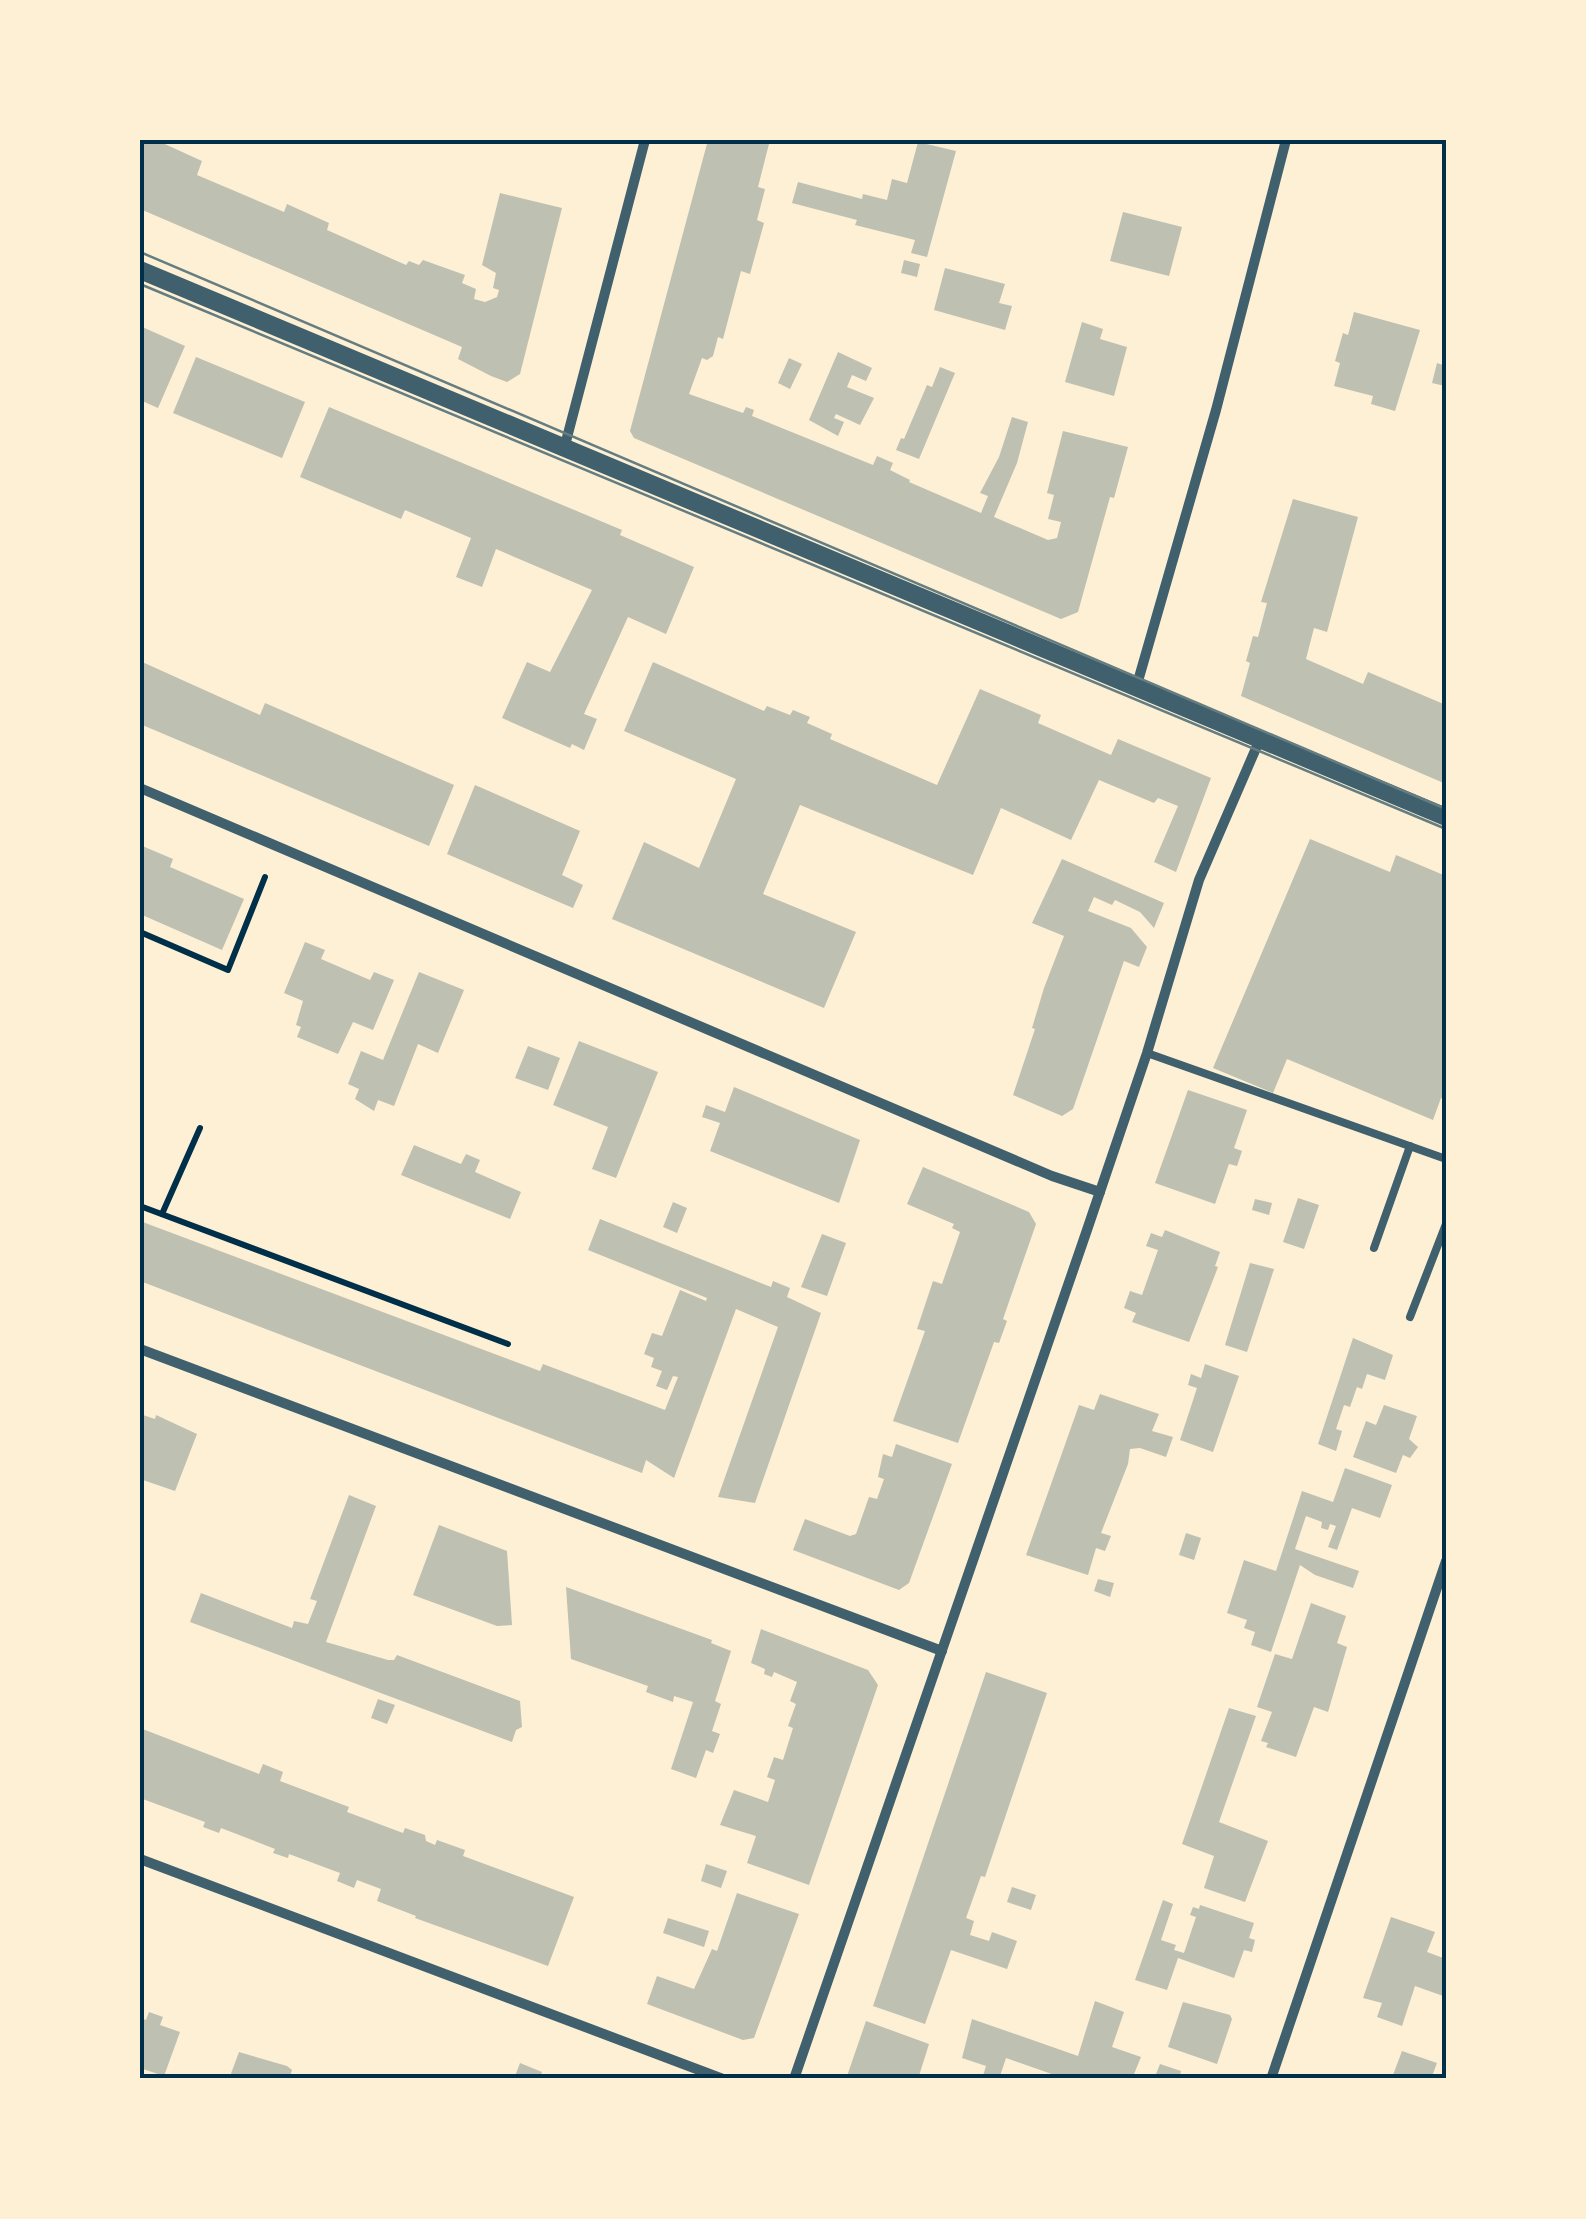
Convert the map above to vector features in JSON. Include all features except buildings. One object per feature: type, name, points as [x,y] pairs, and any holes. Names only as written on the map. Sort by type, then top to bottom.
[{"type":"street","points":[[564,450],[645,140]]},
{"type":"street","points":[[1136,689],[1216,410],[1286,140]]},
{"type":"street","points":[[140,270],[1446,817]]},
{"type":"street","points":[[794,2079],[1100,1192],[1199,880],[1260,739]]},
{"type":"street","points":[[140,788],[1018,1162],[1100,1192]]},
{"type":"street","points":[[140,1349],[942,1651]]},
{"type":"street","points":[[1270,2079],[1446,1560]]},
{"type":"street","points":[[140,1859],[723,2079]]},
{"type":"lane","points":[[1146,1053],[1446,1159]]},
{"type":"lane","points":[[1374,1248],[1410,1146]]},
{"type":"lane","points":[[1410,1317],[1446,1224]]},
{"type":"path","points":[[140,932],[228,970],[266,877]]},
{"type":"path","points":[[162,1214],[200,1128]]},
{"type":"path","points":[[140,1206],[508,1344]]},
{"type":"tram line","points":[[140,252],[1446,809]]},
{"type":"tram line","points":[[140,284],[1446,829]]}]
